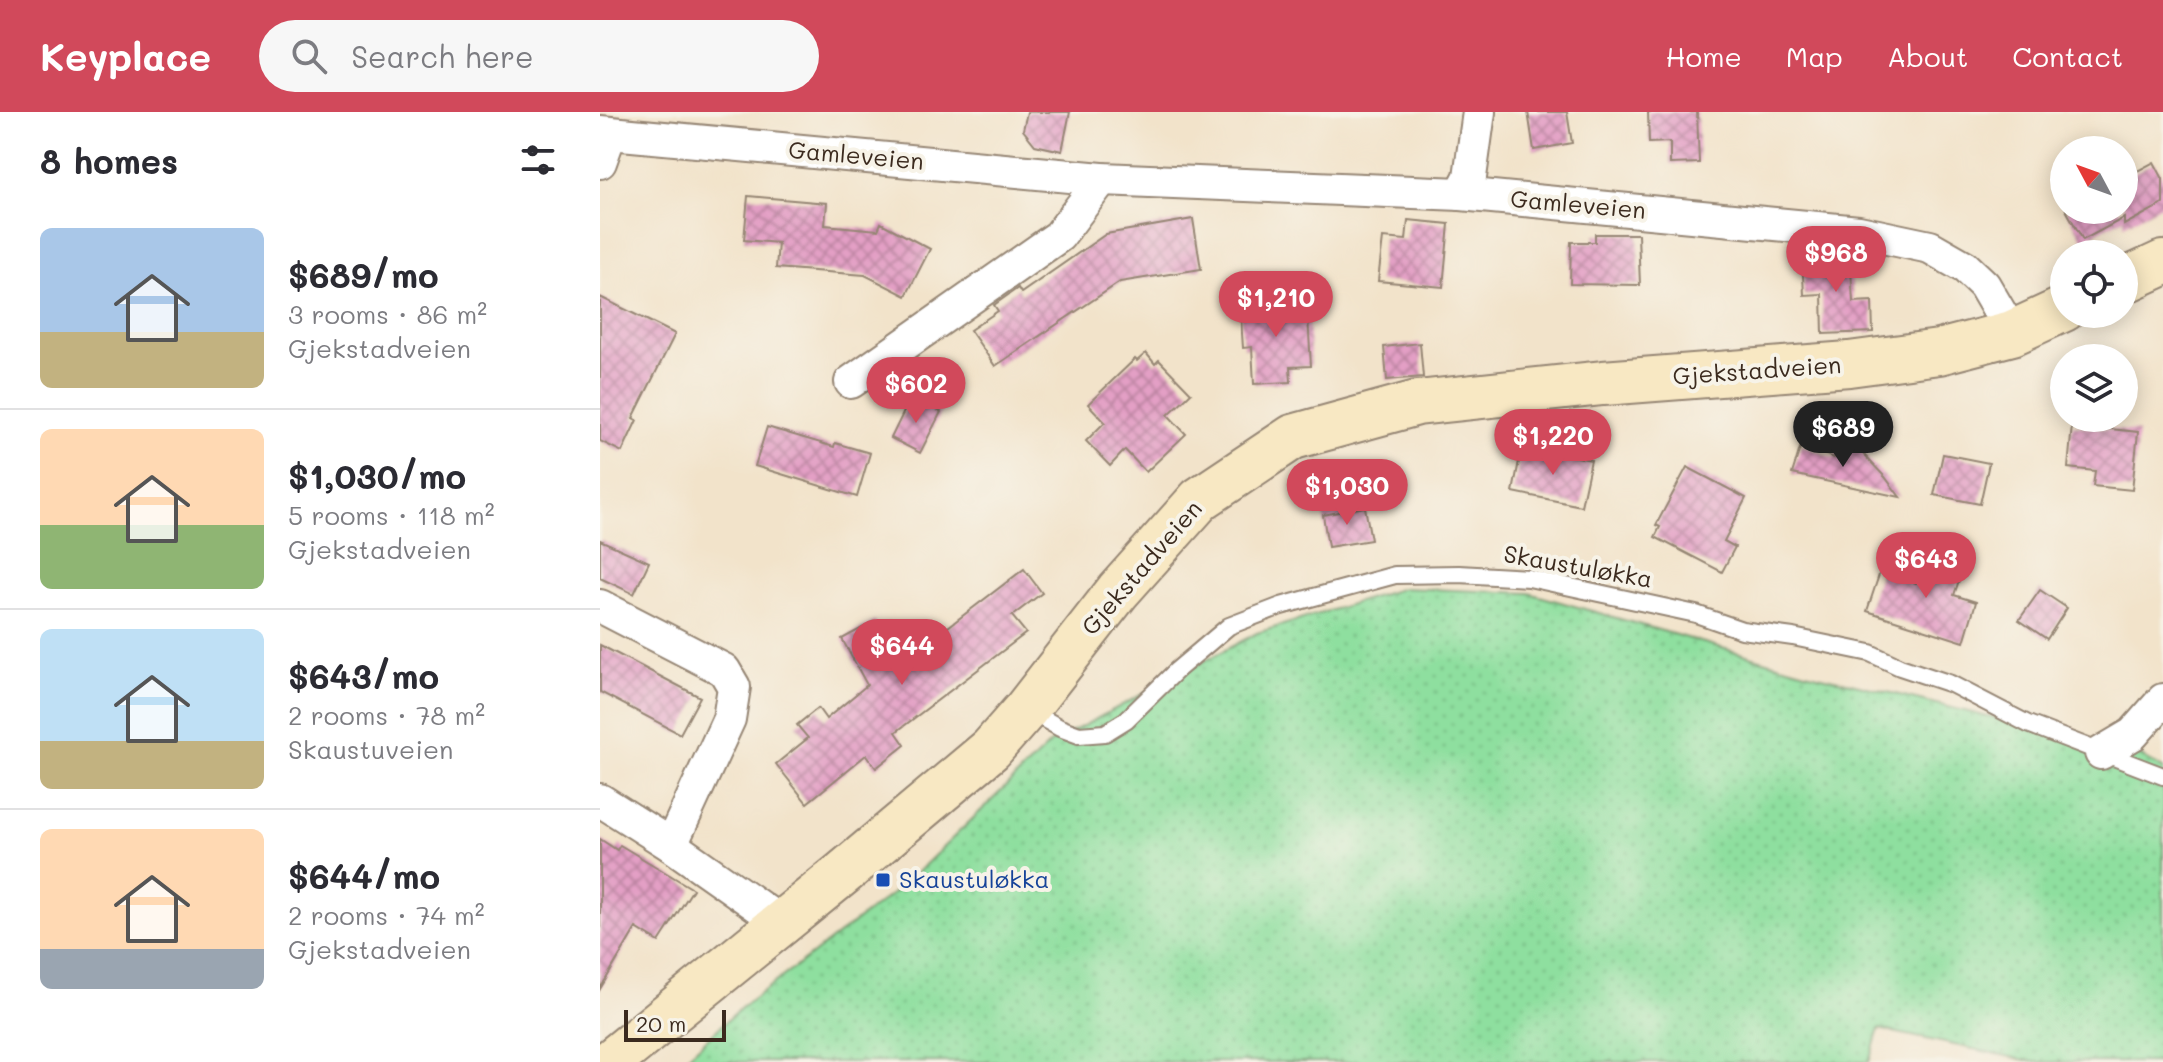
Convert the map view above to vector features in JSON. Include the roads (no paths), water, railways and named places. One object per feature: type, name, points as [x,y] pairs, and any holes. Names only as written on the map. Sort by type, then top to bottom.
[{"type":"street","points":[[1461,194],[1470,177],[1479,112]]},
{"type":"street","name":"Gamleveien","points":[[603,143],[1102,179],[1461,194],[1859,232],[1930,247],[1965,267],[1984,285],[2012,333]]},
{"type":"street","points":[[851,382],[1059,236],[1102,179]]},
{"type":"street","points":[[2138,275],[2163,263]]},
{"type":"street","name":"Gjekstadveien","points":[[610,1062],[991,749],[1118,591],[1200,499],[1293,437],[1417,403],[1603,383],[1849,364],[1939,352],[2012,333],[2050,315]]},
{"type":"street","points":[[600,606],[724,670],[734,687],[729,719],[671,845]]},
{"type":"street","points":[[2101,753],[2133,734],[2163,700]]},
{"type":"street","points":[[600,800],[671,845],[782,923]]},
{"type":"lane","name":"Skaustuløkka","points":[[1026,709],[1079,735],[1105,733],[1126,720],[1177,670],[1229,626],[1281,606],[1395,575],[1459,574],[1529,578],[1696,614],[1742,630],[1870,653],[1951,684],[2028,724],[2163,776]]},
{"type":"place","name":"Skaustuløkka","points":[[883,880]]}]
